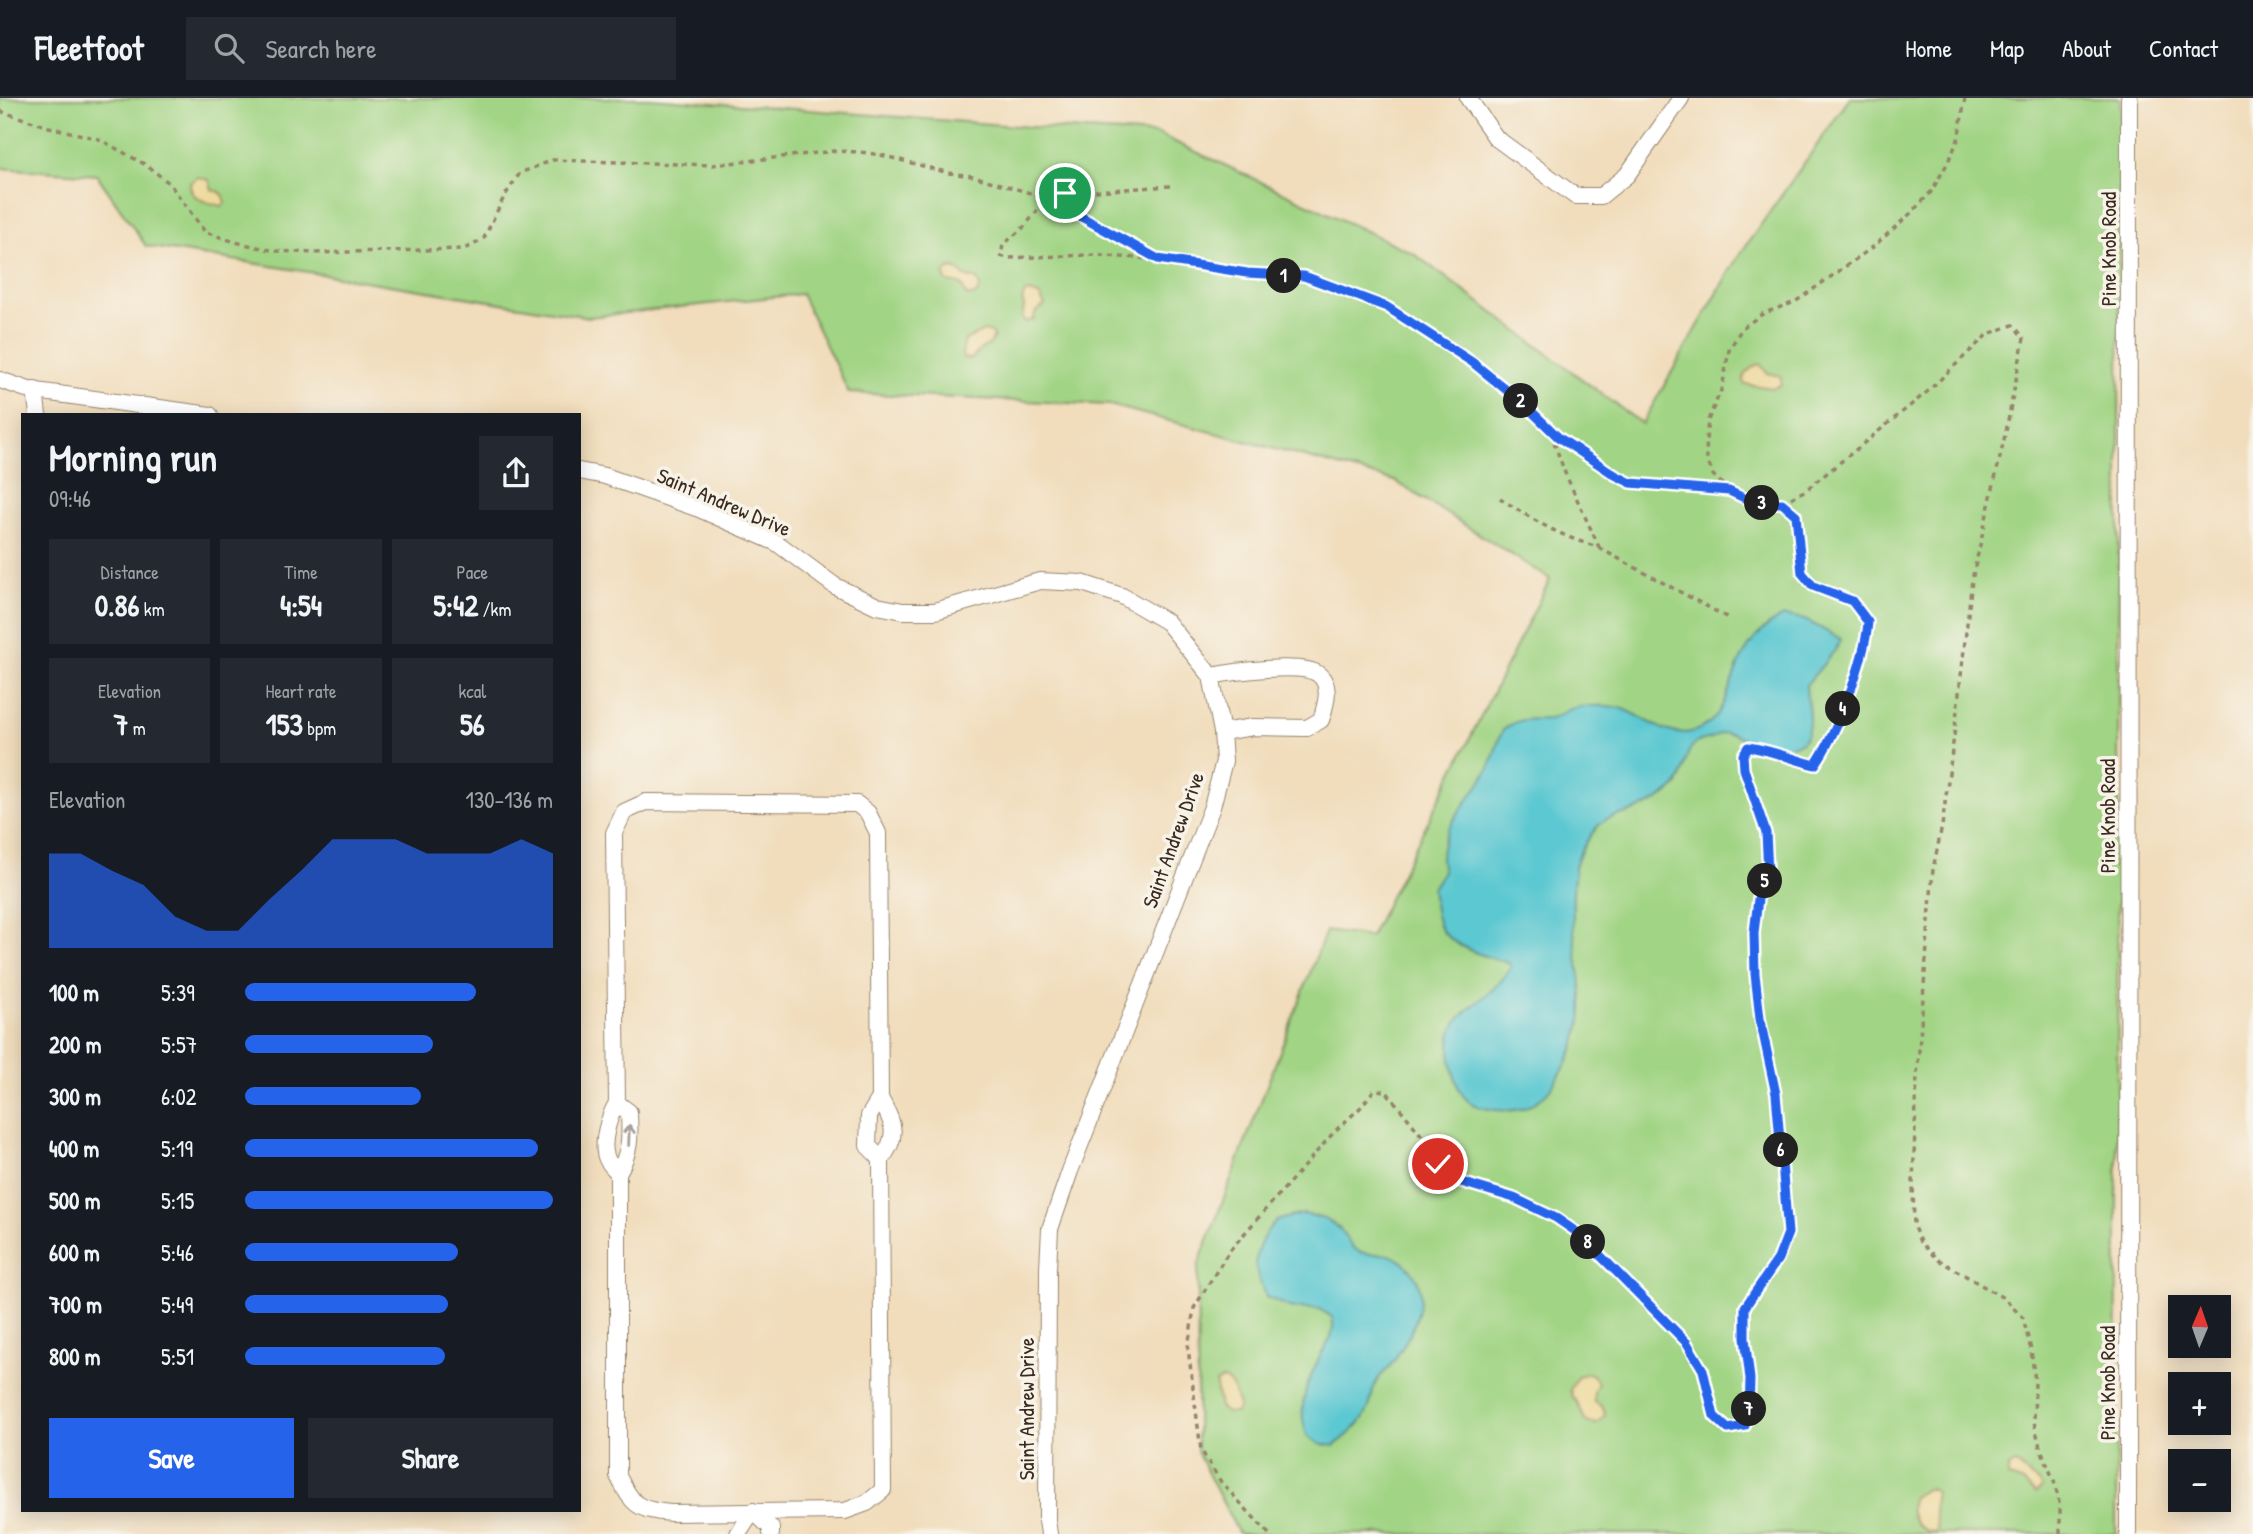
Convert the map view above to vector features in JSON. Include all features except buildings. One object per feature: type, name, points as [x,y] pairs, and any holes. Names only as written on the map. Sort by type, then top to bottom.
[{"type":"street","points":[[1468,98],[1496,138],[1575,196],[1601,196],[1627,175],[1681,98]]},
{"type":"street","name":"Pine Knob Road","points":[[2128,1534],[2129,98]]},
{"type":"street","points":[[0,380],[35,390],[196,413]]},
{"type":"street","points":[[35,390],[38,413]]},
{"type":"street","name":"Saint Andrew Drive","points":[[581,471],[605,476],[699,509],[777,543],[835,586],[877,606],[904,611],[935,611],[1040,581],[1082,583],[1122,596],[1167,622],[1210,676],[1222,732],[1224,761],[1212,807],[1069,1171],[1050,1229],[1047,1492],[1049,1534]]},
{"type":"street","points":[[1210,676],[1235,671],[1299,668],[1318,675],[1325,685],[1327,699],[1321,720],[1307,728],[1253,727],[1222,732]]},
{"type":"street","points":[[617,1103],[629,1112],[628,1156],[618,1173],[618,1476],[628,1496],[645,1510],[671,1513],[845,1511],[867,1503],[883,1490],[881,1159],[891,1147],[892,1120],[880,1098],[878,833],[867,813],[857,804],[646,802],[624,812],[614,833],[617,1103],[609,1116],[606,1141],[606,1158],[618,1173]]},
{"type":"street","points":[[880,1098],[870,1116],[868,1146],[881,1159]]},
{"type":"street","points":[[738,1534],[752,1511]]},
{"type":"street","points":[[752,1511],[771,1528],[771,1534]]},
{"type":"path","points":[[1729,491],[1713,475],[1707,459],[1706,440],[1709,420],[1722,388],[1729,350],[1742,328],[1764,313],[1795,302],[1873,247],[1931,192],[1958,140],[1965,98]]},
{"type":"path","points":[[0,111],[99,139],[146,164],[169,183],[205,232],[275,251],[313,253],[461,249],[472,246],[484,237],[504,197],[520,173],[553,160],[712,165],[834,151],[860,152],[973,176],[1047,198],[1158,259]]},
{"type":"path","points":[[1170,186],[1051,194],[1024,227],[1003,245],[1000,256],[1089,255],[1158,259],[1247,273],[1304,276],[1387,307],[1472,362],[1567,443],[1631,483],[1729,491],[1755,503],[1782,503],[1806,490],[1927,393],[1988,334],[2013,325],[2024,338],[1972,580],[1942,826],[1933,869],[1917,1076],[1914,1227],[1920,1242],[1937,1259],[2006,1300],[2023,1318],[2035,1381],[2034,1422],[2040,1447],[2054,1481],[2060,1507],[2060,1534]]},
{"type":"path","points":[[1548,426],[1555,439],[1564,473],[1597,547]]},
{"type":"path","points":[[1500,498],[1545,527],[1597,547],[1730,619]]},
{"type":"path","points":[[1269,1534],[1222,1482],[1201,1450],[1188,1348],[1194,1308],[1229,1251],[1374,1090],[1386,1091],[1426,1141],[1438,1164],[1458,1181],[1514,1198],[1556,1218],[1578,1233],[1687,1343],[1703,1370],[1714,1416],[1728,1429],[1745,1426],[1749,1413],[1750,1379],[1745,1338],[1745,1307],[1778,1259],[1788,1233],[1776,1094],[1760,1019],[1755,974],[1754,933],[1758,899],[1768,872],[1766,833],[1744,769],[1743,755],[1748,747],[1772,751],[1815,765],[1828,746],[1844,705],[1859,664],[1868,622],[1852,601],[1813,586],[1802,573],[1796,515],[1782,503]]},
{"type":"green space","points":[[0,98],[650,98],[1158,134],[1413,253],[1642,424],[1736,260],[1850,98],[2120,98],[2116,1534],[1239,1534],[1197,1452],[1198,1266],[1326,931],[1370,937],[1550,579],[1395,481],[1110,405],[849,393],[801,294],[589,317],[146,246],[97,175],[0,168]]},
{"type":"sand","points":[[198,177],[209,180],[212,190],[224,196],[225,203],[222,206],[196,197],[190,183]]},
{"type":"sand","points":[[952,268],[977,280],[980,286],[977,294],[968,297],[960,284],[946,281],[944,274]]},
{"type":"sand","points":[[1025,293],[1039,295],[1045,305],[1035,313],[1034,319],[1026,322],[1022,318],[1022,299]]},
{"type":"sand","points":[[984,331],[992,333],[994,337],[990,344],[972,359],[963,358],[965,340]]},
{"type":"sand","points":[[1760,364],[1767,373],[1781,376],[1781,385],[1773,388],[1743,382],[1747,373]]},
{"type":"sand","points":[[1589,1373],[1598,1384],[1594,1391],[1594,1402],[1602,1407],[1605,1413],[1597,1424],[1585,1420],[1570,1389],[1578,1376]]},
{"type":"sand","points":[[1223,1379],[1234,1391],[1239,1406],[1236,1413],[1226,1413],[1220,1408],[1216,1383]]},
{"type":"sand","points":[[2015,1464],[2038,1481],[2042,1488],[2036,1493],[2023,1483],[2008,1477],[2008,1469]]},
{"type":"sand","points":[[1926,1489],[1936,1492],[1934,1505],[1937,1530],[1934,1532],[1918,1525],[1912,1515],[1913,1497]]},
{"type":"water","points":[[1784,616],[1806,621],[1841,639],[1806,685],[1809,722],[1802,742],[1773,746],[1728,733],[1699,741],[1689,752],[1678,784],[1661,799],[1611,818],[1598,826],[1578,856],[1575,868],[1573,924],[1582,1011],[1580,1030],[1571,1054],[1554,1084],[1540,1099],[1524,1108],[1495,1110],[1470,1102],[1460,1091],[1450,1057],[1455,1025],[1511,968],[1509,963],[1470,950],[1445,934],[1437,918],[1432,888],[1443,871],[1441,857],[1448,830],[1488,770],[1503,730],[1520,721],[1549,719],[1573,708],[1585,706],[1616,707],[1671,732],[1691,732],[1702,728],[1718,713],[1748,647],[1764,629]]},
{"type":"water","points":[[1304,1214],[1323,1218],[1335,1225],[1353,1248],[1360,1252],[1396,1258],[1410,1269],[1418,1281],[1420,1295],[1419,1309],[1408,1338],[1375,1384],[1363,1419],[1334,1446],[1320,1444],[1308,1437],[1303,1416],[1305,1394],[1332,1332],[1332,1317],[1319,1309],[1292,1308],[1266,1297],[1256,1269],[1259,1247],[1269,1229],[1277,1221]]},
{"type":"route","points":[[1065,193],[1051,194],[1047,198],[1158,259],[1220,270],[1304,276],[1387,307],[1472,362],[1525,405],[1558,437],[1631,483],[1729,491],[1755,503],[1782,503],[1796,515],[1802,573],[1813,586],[1852,601],[1868,622],[1859,664],[1844,705],[1828,746],[1815,765],[1772,751],[1748,747],[1743,755],[1744,769],[1766,833],[1768,872],[1758,899],[1754,933],[1755,974],[1760,1019],[1776,1094],[1788,1233],[1778,1259],[1745,1307],[1745,1338],[1750,1379],[1749,1413],[1745,1426],[1728,1429],[1714,1416],[1703,1370],[1687,1343],[1578,1233],[1556,1218],[1514,1198],[1458,1181],[1438,1164]]}]
